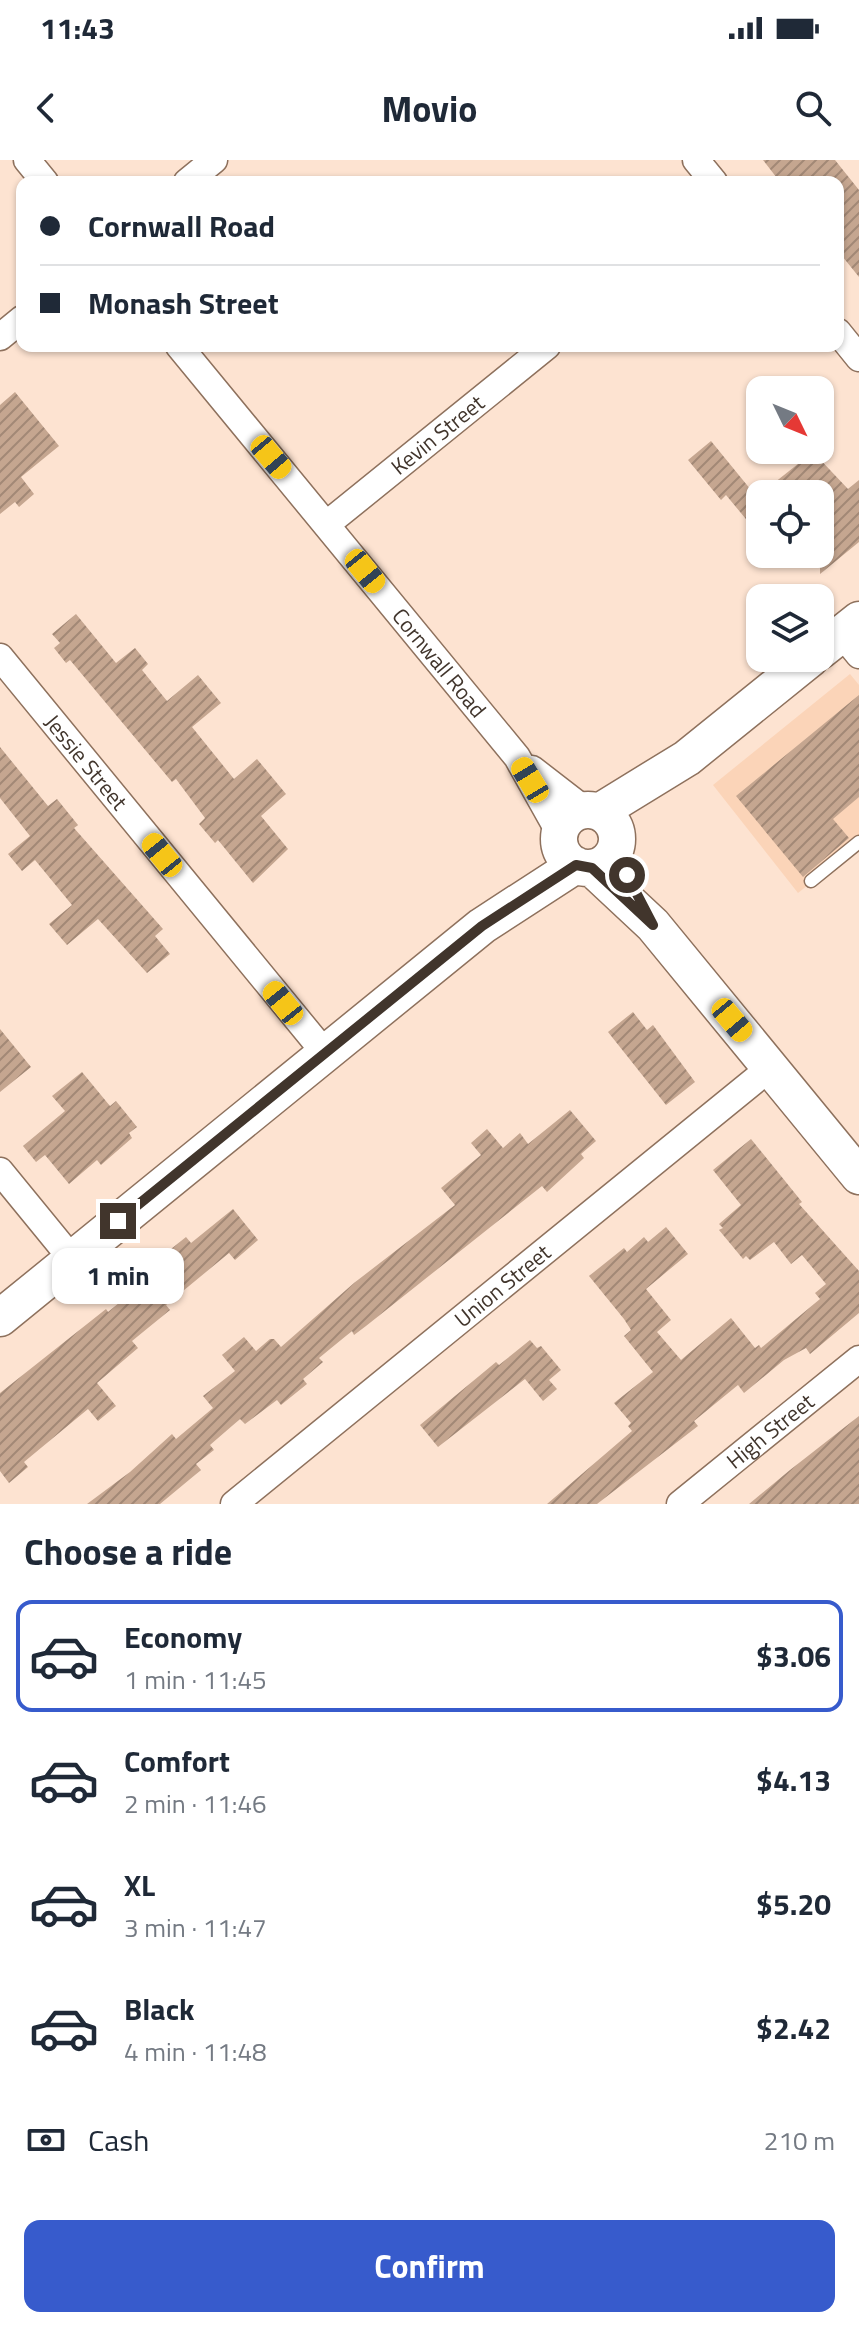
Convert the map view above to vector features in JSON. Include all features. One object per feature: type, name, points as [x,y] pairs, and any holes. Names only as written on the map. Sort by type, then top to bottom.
[{"type":"street","points":[[27,160],[40,176]]},
{"type":"street","points":[[194,176],[214,160]]},
{"type":"street","points":[[696,160],[709,176]]},
{"type":"street","points":[[0,337],[16,324]]},
{"type":"street","points":[[844,339],[859,358]]},
{"type":"street","name":"Cornwall Road","points":[[184,352],[588,839],[653,925],[859,1176]]},
{"type":"street","name":"Kevin Street","points":[[327,524],[540,352]]},
{"type":"street","name":"Jessie Street","points":[[0,657],[325,1053]]},
{"type":"street","points":[[0,1318],[794,672]]},
{"type":"street","name":"Union Street","points":[[234,1504],[771,1067]]},
{"type":"street","points":[[0,1171],[72,1259]]},
{"type":"street","name":"High Street","points":[[680,1504],[859,1359]]},
{"type":"lane","points":[[811,881],[859,842]]},
{"type":"shaded area","points":[[850,674],[859,685],[859,844],[798,893],[713,785]]},
{"type":"building","points":[[763,160],[835,160],[859,190],[859,277],[844,258],[844,176],[775,176]]},
{"type":"building","points":[[15,392],[59,446],[21,477],[34,494],[19,507],[15,502],[0,514],[0,405]]},
{"type":"building","points":[[711,441],[746,484],[746,519],[726,495],[721,500],[688,460]]},
{"type":"building","points":[[798,464],[824,464],[848,489],[859,480],[859,542],[834,563],[834,480],[778,480]]},
{"type":"building","points":[[76,614],[116,663],[135,648],[148,664],[142,670],[167,701],[198,675],[221,703],[192,727],[234,779],[257,759],[286,794],[261,816],[288,849],[253,883],[218,840],[215,843],[199,824],[205,818],[176,779],[172,782],[70,660],[66,663],[54,648],[60,643],[52,634]]},
{"type":"building","points":[[859,695],[859,797],[833,819],[849,838],[803,877],[736,796]]},
{"type":"building","points":[[0,747],[48,806],[57,799],[78,825],[74,828],[163,929],[155,936],[170,954],[147,973],[98,919],[67,945],[49,924],[72,905],[35,860],[22,871],[8,854],[30,836],[0,798]]},
{"type":"building","points":[[633,1012],[647,1030],[653,1025],[695,1082],[666,1105],[608,1032]]},
{"type":"building","points":[[0,1029],[31,1067],[0,1092]]},
{"type":"building","points":[[82,1072],[110,1106],[116,1101],[137,1127],[129,1133],[132,1138],[101,1165],[97,1160],[69,1184],[45,1155],[36,1162],[23,1146],[65,1111],[52,1096]]},
{"type":"building","points":[[570,1110],[596,1141],[581,1154],[584,1158],[547,1192],[542,1186],[366,1326],[354,1335],[352,1331],[319,1358],[323,1362],[303,1379],[307,1384],[281,1405],[277,1400],[245,1424],[240,1419],[210,1445],[214,1450],[196,1464],[201,1470],[160,1504],[87,1504],[130,1472],[172,1434],[176,1439],[213,1408],[203,1396],[235,1371],[222,1355],[244,1337],[256,1351],[270,1339],[281,1347],[354,1283],[455,1205],[441,1188],[481,1155],[471,1143],[487,1129],[503,1148],[520,1133],[528,1144]]},
{"type":"building","points":[[751,1139],[802,1202],[799,1204],[859,1271],[859,1313],[810,1354],[806,1348],[784,1360],[744,1393],[738,1385],[694,1421],[698,1426],[597,1504],[547,1504],[632,1431],[628,1426],[631,1423],[614,1403],[653,1372],[624,1336],[631,1330],[624,1319],[589,1276],[624,1248],[627,1252],[644,1237],[648,1242],[666,1227],[688,1254],[646,1289],[671,1320],[657,1332],[681,1360],[731,1318],[755,1348],[759,1345],[761,1348],[820,1299],[815,1293],[826,1284],[802,1255],[791,1264],[774,1242],[750,1260],[746,1256],[743,1259],[719,1230],[723,1228],[719,1224],[741,1205],[713,1170]]},
{"type":"building","points":[[233,1209],[258,1240],[235,1260],[229,1253],[166,1305],[170,1310],[132,1341],[138,1348],[97,1383],[116,1406],[98,1421],[88,1409],[24,1462],[28,1467],[9,1483],[0,1471],[0,1393],[106,1309],[108,1312],[130,1294],[133,1298],[170,1266],[167,1262],[175,1254],[171,1249],[186,1237],[191,1243]]},
{"type":"building","points":[[530,1340],[537,1348],[541,1346],[561,1370],[549,1380],[557,1389],[543,1401],[525,1379],[438,1447],[420,1425],[496,1362],[499,1365]]},
{"type":"building","points":[[859,1416],[859,1504],[749,1504],[790,1470]]},
{"type":"route","points":[[118,1221],[482,926],[576,865],[592,868],[653,925],[627,875]]}]
